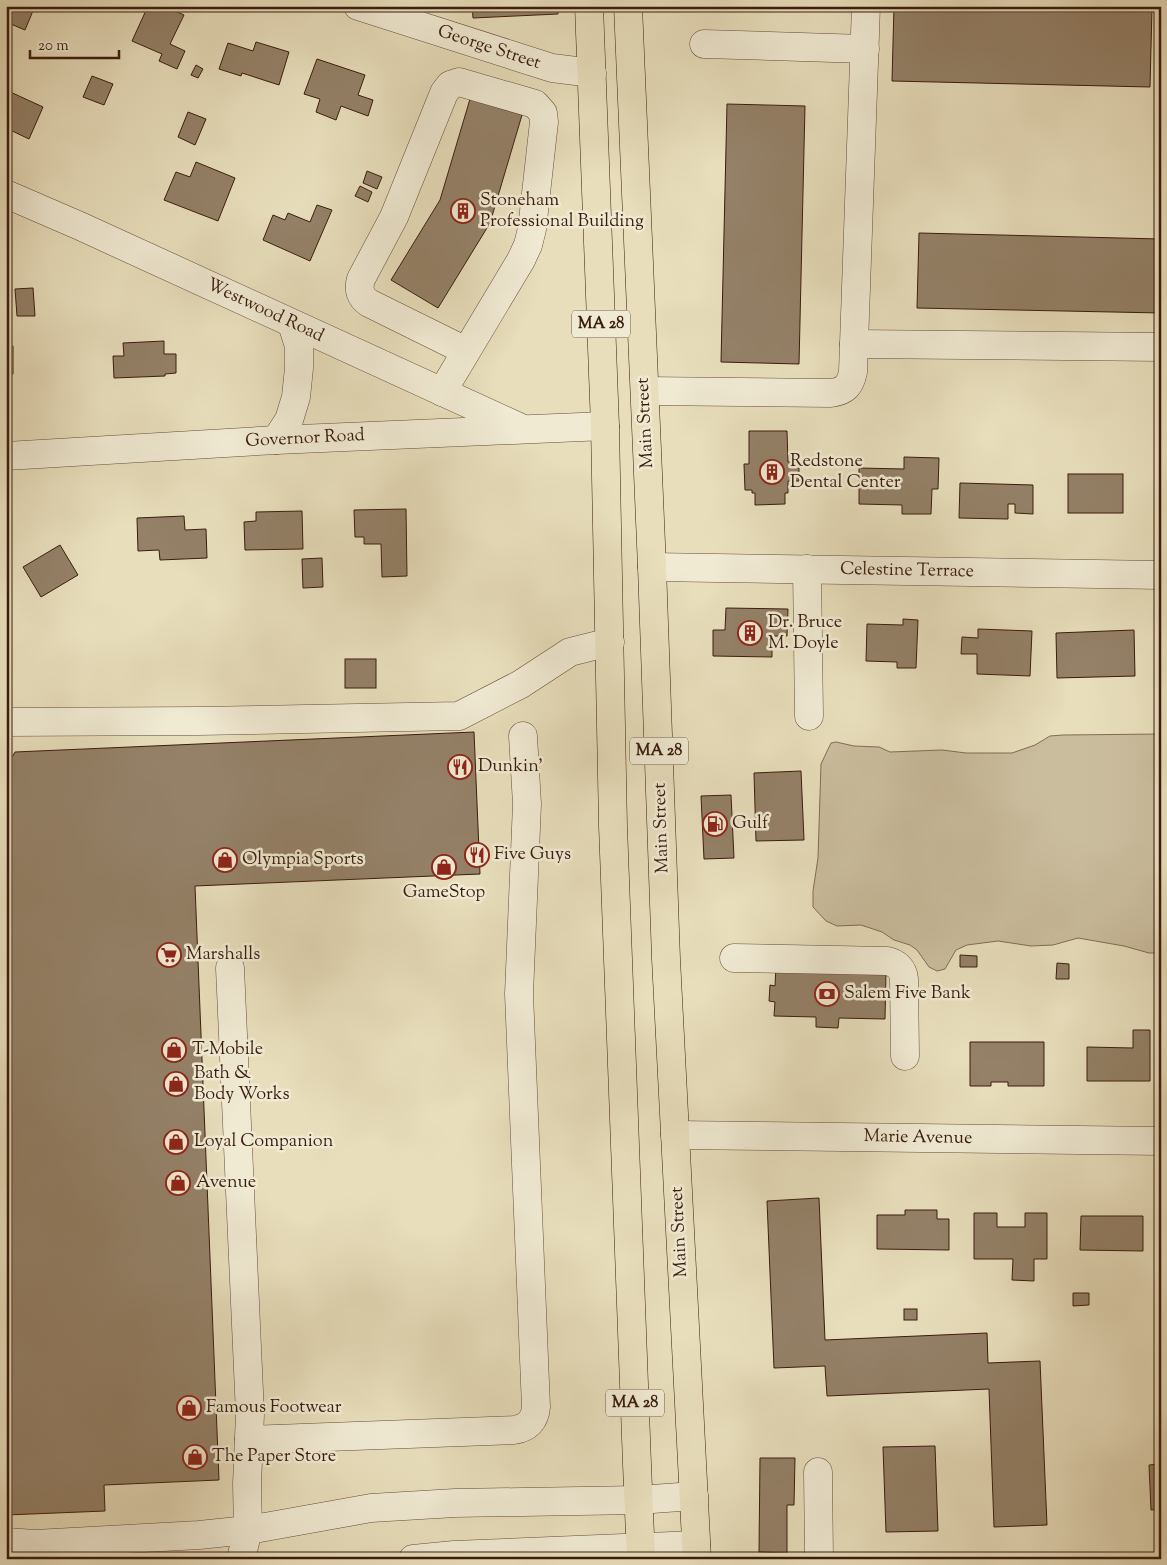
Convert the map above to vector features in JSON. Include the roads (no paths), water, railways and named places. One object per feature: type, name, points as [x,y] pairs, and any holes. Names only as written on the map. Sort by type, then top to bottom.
[{"type":"main road","name":"MA 28","points":[[589,6],[604,426],[613,826],[641,1553]]},
{"type":"main road","name":"Main Street","points":[[628,6],[652,567],[666,959],[696,1552]]},
{"type":"street","name":"George Street","points":[[358,6],[552,68],[592,73]]},
{"type":"street","points":[[644,391],[837,392],[847,387],[851,379],[854,344],[866,6]]},
{"type":"street","points":[[704,44],[865,49]]},
{"type":"street","points":[[442,392],[521,260],[528,245],[532,229],[544,117],[536,104],[459,82],[450,85],[444,93],[394,217],[361,279],[360,289],[364,298],[369,303],[466,351]]},
{"type":"street","name":"Westwood Road","points":[[6,194],[523,429]]},
{"type":"street","points":[[276,440],[289,420],[296,397],[299,368],[298,346],[292,324]]},
{"type":"street","points":[[854,344],[1161,347]]},
{"type":"street","name":"Governor Road","points":[[6,456],[276,440],[604,426]]},
{"type":"street","name":"Celestine Terrace","points":[[652,567],[1161,576]]},
{"type":"street","points":[[807,569],[809,716]]},
{"type":"street","points":[[6,722],[451,717],[463,715],[521,684],[570,652],[610,642]]},
{"type":"street","points":[[249,1440],[514,1430],[529,1424],[535,1414],[520,994],[528,804],[524,736]]},
{"type":"street","points":[[734,958],[887,961],[896,964],[903,972],[904,979],[905,1056]]},
{"type":"street","points":[[230,968],[250,1414],[247,1484],[248,1530],[241,1559]]},
{"type":"street","name":"Marie Avenue","points":[[675,1135],[1161,1141]]},
{"type":"street","points":[[818,1472],[819,1559]]},
{"type":"street","points":[[6,1542],[36,1544],[169,1538],[248,1530],[371,1508],[455,1503],[638,1500],[694,1496]]},
{"type":"street","points":[[413,1559],[454,1555],[696,1552]]},
{"type":"place","name":"Stoneham Professional Building","points":[[463,211]]},
{"type":"place","name":"Redstone Dental Center","points":[[772,472]]},
{"type":"place","name":"Dr. Bruce M. Doyle","points":[[750,633]]},
{"type":"place","name":"Dunkin'","points":[[460,767]]},
{"type":"place","name":"Gulf","points":[[715,824]]},
{"type":"place","name":"Five Guys","points":[[477,855]]},
{"type":"place","name":"Olympia Sports","points":[[225,860]]},
{"type":"place","name":"GameStop","points":[[444,867]]},
{"type":"place","name":"Marshalls","points":[[169,955]]},
{"type":"place","name":"Salem Five Bank","points":[[827,994]]},
{"type":"place","name":"T-Mobile","points":[[174,1050]]},
{"type":"place","name":"Bath & Body Works","points":[[176,1084]]},
{"type":"place","name":"Loyal Companion","points":[[176,1142]]},
{"type":"place","name":"Avenue","points":[[178,1183]]},
{"type":"place","name":"Famous Footwear","points":[[189,1408]]},
{"type":"place","name":"The Paper Store","points":[[195,1457]]}]
